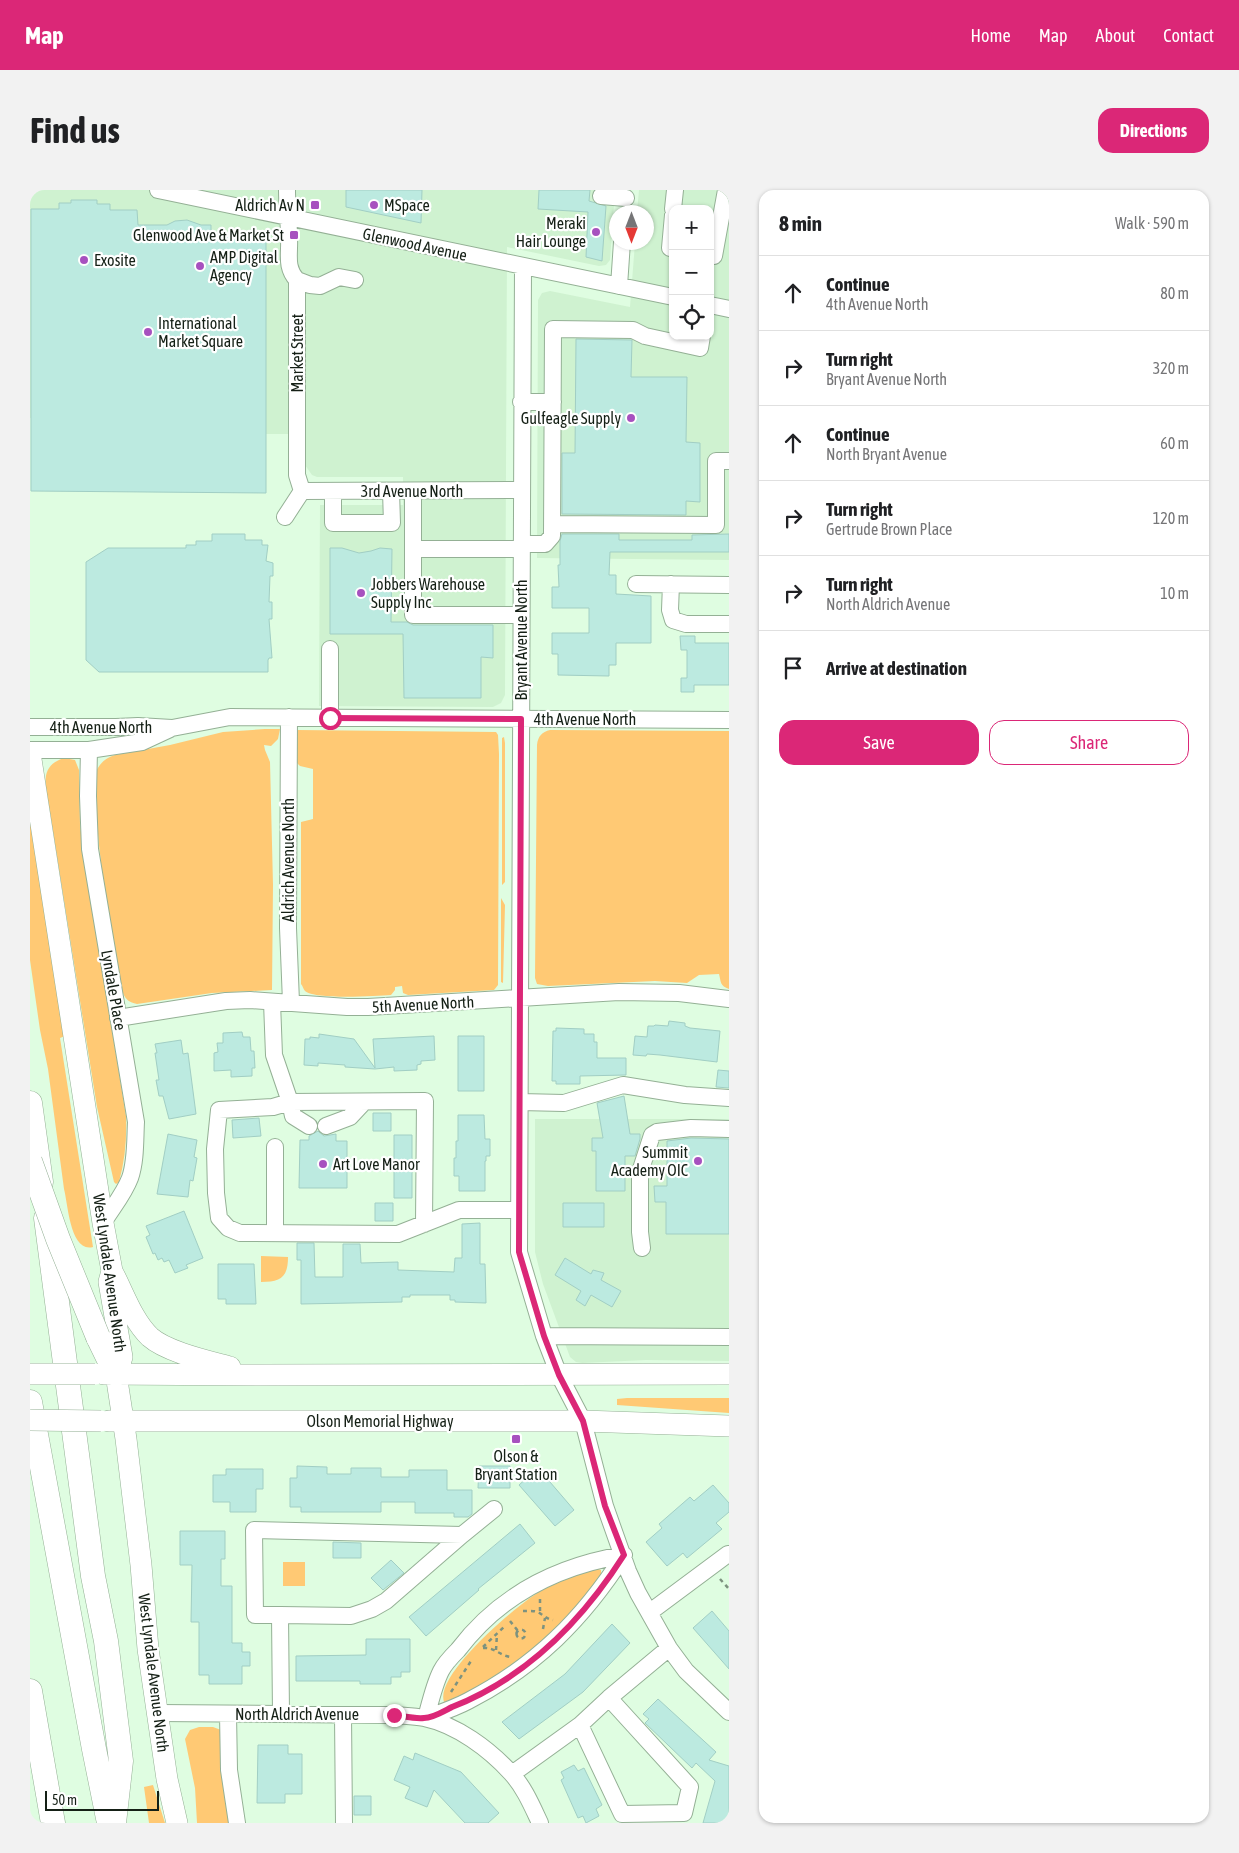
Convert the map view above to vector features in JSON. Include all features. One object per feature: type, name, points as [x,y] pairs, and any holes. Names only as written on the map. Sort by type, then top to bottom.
[{"type":"highway","points":[[30,1103],[93,1576],[106,1641],[121,1761],[114,1823]]},
{"type":"highway","points":[[30,1160],[55,1230],[98,1337],[105,1374]]},
{"type":"highway","points":[[30,1402],[109,1823]]},
{"type":"highway","points":[[30,1691],[53,1823]]},
{"type":"main road","name":"West Lyndale Avenue North","points":[[30,752],[112,1271],[109,1282],[122,1357],[105,1374],[123,1421],[141,1565],[148,1649],[167,1779],[177,1823]]},
{"type":"main road","points":[[112,1271],[134,1313],[151,1337],[161,1344],[193,1357],[259,1376]]},
{"type":"main road","points":[[30,1374],[259,1376],[729,1374]]},
{"type":"main road","name":"Olson Memorial Highway","points":[[30,1420],[583,1421],[729,1426]]},
{"type":"street","name":"Glenwood Avenue","points":[[158,190],[669,296]]},
{"type":"street","points":[[287,190],[287,217]]},
{"type":"street","points":[[673,205],[675,190]]},
{"type":"street","points":[[718,257],[726,190]]},
{"type":"street","points":[[601,196],[626,200]]},
{"type":"street","name":"Market Street","points":[[287,217],[290,240],[288,258],[290,269],[297,280],[297,475],[302,491]]},
{"type":"street","points":[[619,286],[621,250]]},
{"type":"street","name":"Bryant Avenue North","points":[[523,266],[519,1252],[544,1336],[559,1375],[583,1421],[605,1506],[638,1593],[669,1648],[686,1671],[729,1712]]},
{"type":"street","points":[[297,280],[310,285],[320,286],[339,277],[355,280]]},
{"type":"street","points":[[714,306],[729,309]]},
{"type":"street","points":[[413,549],[522,547],[544,544],[552,536],[553,329],[633,330],[645,336],[700,348],[701,340]]},
{"type":"street","points":[[522,402],[553,402]]},
{"type":"street","points":[[552,524],[716,525],[716,461],[729,461]]},
{"type":"street","name":"3rd Avenue North","points":[[302,491],[521,490]]},
{"type":"street","points":[[285,517],[302,491]]},
{"type":"street","points":[[333,491],[333,523],[392,523],[392,491]]},
{"type":"street","points":[[414,491],[413,615],[521,615]]},
{"type":"street","points":[[636,584],[729,585]]},
{"type":"street","points":[[671,584],[670,610],[674,620],[686,624],[729,624]]},
{"type":"street","points":[[330,649],[330,718]]},
{"type":"street","name":"4th Avenue North","points":[[30,727],[138,726],[172,728],[230,717],[729,720]]},
{"type":"street","name":"Aldrich Avenue North","points":[[289,717],[288,928],[291,1002]]},
{"type":"street","name":"4th Avenue North","points":[[30,752],[88,750],[142,742],[172,728]]},
{"type":"street","name":"Lyndale Place","points":[[88,750],[90,849],[136,1122],[135,1146],[130,1178],[122,1194],[103,1222]]},
{"type":"street","name":"5th Avenue North","points":[[118,1018],[226,1001],[250,1000],[368,1007],[619,992],[654,992],[729,1000]]},
{"type":"street","points":[[272,1002],[274,1055],[294,1116],[309,1126]]},
{"type":"street","points":[[520,1102],[564,1103],[623,1086],[729,1098]]},
{"type":"street","points":[[424,1224],[424,1101],[290,1102],[272,1107],[219,1110],[215,1149],[216,1193],[219,1218],[228,1228],[240,1233],[398,1234],[424,1224],[459,1210],[519,1210]]},
{"type":"street","points":[[326,1126],[350,1118],[364,1102]]},
{"type":"street","points":[[642,1248],[640,1232],[640,1172],[652,1135],[656,1132],[691,1128],[729,1129]]},
{"type":"street","points":[[274,1233],[275,1147]]},
{"type":"street","points":[[544,1336],[729,1337]]},
{"type":"street","points":[[462,1535],[254,1530],[255,1615],[351,1616],[372,1609],[386,1600],[494,1509]]},
{"type":"street","points":[[650,1612],[729,1554]]},
{"type":"street","points":[[426,1718],[467,1701],[507,1679],[539,1656],[573,1622],[600,1591],[624,1555]]},
{"type":"street","points":[[426,1718],[441,1671],[472,1631],[507,1600],[553,1574],[590,1561],[624,1555]]},
{"type":"street","points":[[280,1615],[281,1714]]},
{"type":"street","points":[[512,1774],[580,1725],[669,1648]]},
{"type":"street","points":[[580,1725],[622,1814],[684,1813],[690,1787],[609,1698]]},
{"type":"street","name":"North Aldrich Avenue","points":[[158,1713],[394,1715],[426,1718],[457,1730],[489,1752],[512,1774],[528,1798],[540,1823]]},
{"type":"street","points":[[228,1714],[229,1770],[237,1823]]},
{"type":"street","points":[[343,1715],[344,1823]]},
{"type":"path","points":[[535,1601],[540,1599],[540,1613]]},
{"type":"path","points":[[477,1653],[527,1607]]},
{"type":"path","points":[[522,1611],[534,1611],[550,1620],[559,1621]]},
{"type":"path","points":[[510,1621],[518,1631]]},
{"type":"path","points":[[496,1650],[497,1633]]},
{"type":"path","points":[[482,1648],[496,1650],[502,1656],[513,1657]]},
{"type":"path","points":[[447,1698],[472,1659]]},
{"type":"shaded area","points":[[30,190],[615,190],[614,205],[609,205],[609,250],[611,250],[610,260],[606,265],[599,266],[507,247],[505,695],[501,703],[493,707],[319,706],[320,505],[403,505],[403,477],[317,477],[312,475],[305,465],[305,434],[173,434],[73,418],[30,418]]},
{"type":"shaded area","points":[[639,190],[729,190],[729,560],[537,558],[538,300],[542,293],[550,291],[630,307],[634,250],[654,250],[654,205],[638,205]]},
{"type":"shaded area","points":[[280,729],[278,739],[271,746],[264,745],[270,762],[273,885],[272,990],[212,993],[137,1004],[130,1001],[123,993],[101,865],[94,793],[95,776],[98,768],[105,760],[115,755],[170,745],[223,732]]},
{"type":"shaded area","points":[[297,730],[496,732],[498,735],[499,754],[498,985],[494,990],[408,995],[403,993],[402,986],[395,987],[391,995],[346,997],[321,996],[304,990],[301,984],[301,822],[313,819],[313,769],[300,766],[297,763]]},
{"type":"shaded area","points":[[550,730],[729,731],[729,989],[722,985],[719,974],[699,975],[687,983],[655,981],[548,986],[537,984],[535,978],[537,745],[541,735]]},
{"type":"shaded area","points":[[504,737],[505,882],[502,885],[502,738]]},
{"type":"shaded area","points":[[64,758],[75,760],[79,770],[80,825],[85,864],[126,1116],[124,1157],[119,1182],[116,1184],[97,1107],[46,788],[48,769],[54,763]]},
{"type":"shaded area","points":[[30,816],[65,1036],[60,1038],[93,1247],[85,1247],[79,1243],[71,1226],[64,1189],[48,1069],[40,1030],[30,960]]},
{"type":"shaded area","points":[[501,898],[505,905],[503,983],[501,982]]},
{"type":"shaded area","points":[[535,1119],[729,1119],[729,1361],[646,1360],[582,1363],[576,1362],[570,1357],[543,1284],[535,1252]]},
{"type":"shaded area","points":[[261,1256],[288,1257],[285,1274],[274,1281],[261,1282]]},
{"type":"shaded area","points":[[729,1398],[729,1413],[617,1405],[617,1399]]},
{"type":"shaded area","points":[[283,1562],[305,1562],[305,1586],[283,1586]]},
{"type":"shaded area","points":[[598,1569],[601,1570],[601,1574],[581,1604],[525,1659],[469,1693],[444,1702],[444,1690],[452,1674],[465,1657],[517,1608],[557,1582]]},
{"type":"shaded area","points":[[199,1727],[213,1727],[221,1730],[229,1823],[197,1823],[195,1788],[185,1739],[190,1730]]},
{"type":"shaded area","points":[[153,1785],[165,1823],[149,1823],[144,1787]]},
{"type":"building","points":[[346,190],[422,190],[421,223],[346,207]]},
{"type":"building","points":[[539,190],[590,190],[589,201],[606,206],[602,261],[586,257],[588,212],[538,209]]},
{"type":"building","name":"International Market Square","points":[[71,200],[97,200],[97,204],[110,204],[110,210],[137,210],[138,225],[167,225],[175,221],[187,220],[201,225],[211,225],[211,236],[266,236],[266,493],[31,491],[31,209],[59,209],[59,203],[71,203]]},
{"type":"building","name":"Gulfeagle Supply","points":[[576,339],[632,340],[631,377],[687,377],[686,442],[700,443],[700,502],[686,501],[686,515],[562,514],[562,453],[575,453]]},
{"type":"building","points":[[212,534],[245,534],[245,540],[262,540],[262,545],[268,545],[266,561],[273,563],[273,576],[270,576],[269,602],[272,602],[272,619],[269,619],[272,658],[268,660],[268,672],[99,672],[86,660],[86,562],[108,548],[186,548],[186,545],[196,545],[196,541],[212,541]]},
{"type":"building","points":[[562,534],[619,534],[619,540],[692,540],[692,535],[729,534],[729,552],[610,552],[609,575],[616,575],[616,594],[651,596],[651,643],[616,643],[616,665],[609,665],[609,676],[558,675],[558,654],[552,654],[552,633],[589,633],[589,608],[552,608],[552,587],[559,587],[558,565],[560,565],[560,541]]},
{"type":"building","points":[[330,548],[342,548],[359,553],[380,548],[392,549],[391,622],[407,622],[413,625],[493,625],[493,658],[481,657],[481,698],[404,698],[403,634],[330,634]]},
{"type":"building","points":[[680,636],[695,636],[695,643],[729,643],[729,685],[694,685],[694,692],[681,692],[681,678],[687,678],[687,650],[681,650]]},
{"type":"building","points":[[669,1021],[685,1023],[685,1026],[690,1028],[720,1031],[717,1062],[660,1055],[633,1055],[635,1036],[647,1037],[648,1026],[668,1026]]},
{"type":"building","points":[[556,1028],[584,1029],[584,1034],[594,1034],[594,1042],[597,1042],[597,1058],[626,1058],[626,1075],[580,1076],[580,1084],[556,1084],[556,1081],[552,1081],[553,1031],[556,1031]]},
{"type":"building","points":[[242,1032],[243,1037],[250,1037],[251,1051],[254,1051],[255,1068],[252,1068],[252,1076],[231,1077],[231,1070],[214,1071],[214,1053],[218,1052],[217,1043],[223,1043],[223,1033]]},
{"type":"building","points":[[319,1034],[354,1039],[375,1068],[373,1039],[434,1036],[435,1060],[421,1061],[421,1064],[417,1065],[417,1070],[394,1071],[394,1067],[375,1069],[318,1063],[318,1066],[304,1065],[305,1039],[310,1039],[310,1037],[319,1038]]},
{"type":"building","points":[[458,1036],[484,1036],[484,1091],[458,1091]]},
{"type":"building","points":[[181,1040],[183,1054],[188,1053],[196,1114],[169,1119],[163,1096],[159,1096],[156,1080],[159,1080],[155,1044]]},
{"type":"building","points":[[718,1070],[729,1071],[729,1088],[716,1087]]},
{"type":"building","points":[[624,1096],[630,1134],[640,1134],[635,1156],[625,1156],[625,1191],[596,1191],[596,1151],[592,1151],[592,1138],[603,1138],[597,1103]]},
{"type":"building","points":[[373,1113],[391,1113],[391,1131],[373,1131]]},
{"type":"building","points":[[458,1115],[484,1115],[485,1139],[490,1139],[490,1156],[486,1156],[485,1161],[485,1191],[459,1191],[459,1176],[454,1176],[454,1158],[456,1158],[456,1141],[458,1141]]},
{"type":"building","points":[[259,1118],[261,1136],[233,1138],[232,1120]]},
{"type":"building","name":"Art Love Manor","points":[[318,1131],[324,1136],[336,1134],[336,1141],[347,1141],[347,1188],[299,1188],[300,1140],[309,1140],[309,1136]]},
{"type":"building","points":[[168,1134],[197,1140],[194,1157],[197,1158],[193,1181],[190,1180],[188,1197],[157,1194]]},
{"type":"building","points":[[394,1135],[412,1135],[412,1198],[394,1198]]},
{"type":"building","name":"Summit Academy OIC","points":[[691,1138],[729,1139],[729,1234],[666,1234],[666,1202],[655,1202],[654,1186],[667,1186],[667,1141]]},
{"type":"building","points":[[375,1203],[393,1203],[393,1221],[375,1221]]},
{"type":"building","points":[[563,1203],[604,1203],[604,1227],[563,1227]]},
{"type":"building","points":[[184,1211],[203,1258],[186,1265],[188,1268],[175,1273],[169,1260],[164,1262],[162,1258],[158,1260],[155,1253],[153,1254],[146,1237],[150,1235],[146,1226]]},
{"type":"building","points":[[480,1223],[480,1264],[485,1264],[486,1303],[455,1302],[455,1300],[450,1300],[450,1295],[410,1295],[410,1297],[402,1297],[402,1302],[301,1304],[301,1260],[297,1260],[297,1243],[314,1243],[315,1277],[343,1277],[343,1244],[360,1244],[361,1263],[398,1262],[398,1270],[454,1272],[455,1258],[462,1258],[462,1224]]},
{"type":"building","points":[[565,1258],[591,1274],[593,1270],[604,1273],[601,1280],[621,1291],[612,1307],[591,1295],[585,1306],[576,1300],[581,1291],[555,1275]]},
{"type":"building","points":[[218,1264],[254,1264],[256,1304],[226,1304],[226,1299],[218,1299]]},
{"type":"building","points":[[297,1466],[327,1467],[327,1474],[351,1474],[351,1468],[381,1468],[381,1477],[409,1477],[409,1470],[447,1470],[447,1490],[472,1490],[472,1514],[468,1517],[454,1517],[454,1513],[415,1513],[415,1502],[381,1502],[381,1512],[301,1512],[301,1507],[290,1507],[290,1478],[297,1478]]},
{"type":"building","points":[[479,1466],[510,1466],[510,1488],[478,1488]]},
{"type":"building","points":[[538,1468],[574,1510],[555,1526],[519,1485]]},
{"type":"building","points":[[226,1469],[263,1469],[263,1489],[256,1489],[256,1512],[230,1512],[230,1502],[213,1502],[213,1475],[226,1475]]},
{"type":"building","points":[[713,1485],[729,1503],[729,1512],[716,1523],[722,1529],[687,1558],[683,1553],[667,1566],[646,1542],[662,1528],[659,1524],[690,1497],[694,1501]]},
{"type":"building","points":[[520,1524],[535,1543],[478,1589],[426,1636],[409,1617]]},
{"type":"building","points":[[180,1531],[225,1531],[225,1559],[221,1559],[221,1586],[232,1586],[232,1643],[242,1643],[242,1652],[250,1652],[250,1666],[242,1666],[242,1684],[209,1684],[209,1675],[199,1675],[199,1622],[191,1622],[192,1565],[180,1565]]},
{"type":"building","points":[[333,1542],[361,1543],[361,1558],[333,1558]]},
{"type":"building","points":[[391,1560],[404,1573],[383,1590],[371,1578]]},
{"type":"building","points":[[712,1611],[729,1631],[729,1669],[693,1628]]},
{"type":"building","points":[[612,1624],[630,1643],[583,1692],[519,1739],[502,1722],[565,1674]]},
{"type":"building","points":[[366,1639],[410,1639],[410,1672],[401,1672],[401,1677],[391,1677],[391,1684],[360,1684],[360,1681],[296,1681],[296,1656],[366,1655]]},
{"type":"building","points":[[658,1699],[716,1752],[709,1760],[729,1766],[729,1823],[703,1823],[715,1781],[696,1763],[692,1768],[645,1723],[649,1719],[643,1714]]},
{"type":"building","points":[[258,1745],[288,1745],[288,1754],[302,1754],[302,1794],[285,1794],[285,1803],[257,1803]]},
{"type":"building","points":[[415,1753],[461,1772],[499,1813],[488,1823],[465,1823],[434,1790],[427,1807],[405,1798],[410,1787],[394,1780],[404,1756],[413,1760]]},
{"type":"building","points":[[574,1765],[578,1771],[584,1768],[602,1805],[596,1809],[599,1816],[586,1823],[583,1816],[578,1818],[561,1780],[564,1778],[561,1772]]},
{"type":"building","points":[[354,1796],[371,1796],[371,1815],[354,1815]]},
{"type":"place","name":"Aldrich Av N","points":[[315,205]]},
{"type":"place","name":"MSpace","points":[[374,205]]},
{"type":"place","name":"Meraki Hair Lounge","points":[[596,232]]},
{"type":"place","name":"Glenwood Ave & Market St","points":[[294,235]]},
{"type":"place","name":"Exosite","points":[[84,260]]},
{"type":"place","name":"AMP Digital Agency","points":[[200,266]]},
{"type":"place","name":"International Market Square","points":[[148,332]]},
{"type":"place","name":"Gulfeagle Supply","points":[[631,418]]},
{"type":"place","name":"Jobbers Warehouse Supply Inc","points":[[361,593]]},
{"type":"place","name":"Summit Academy OIC","points":[[698,1161]]},
{"type":"place","name":"Art Love Manor","points":[[323,1164]]},
{"type":"place","name":"Olson & Bryant Station","points":[[516,1439]]},
{"type":"route","points":[[330,718],[521,719],[519,1252],[544,1336],[559,1375],[583,1421],[605,1506],[624,1555],[600,1591],[573,1622],[539,1656],[507,1679],[467,1701],[426,1718],[394,1715]]}]
